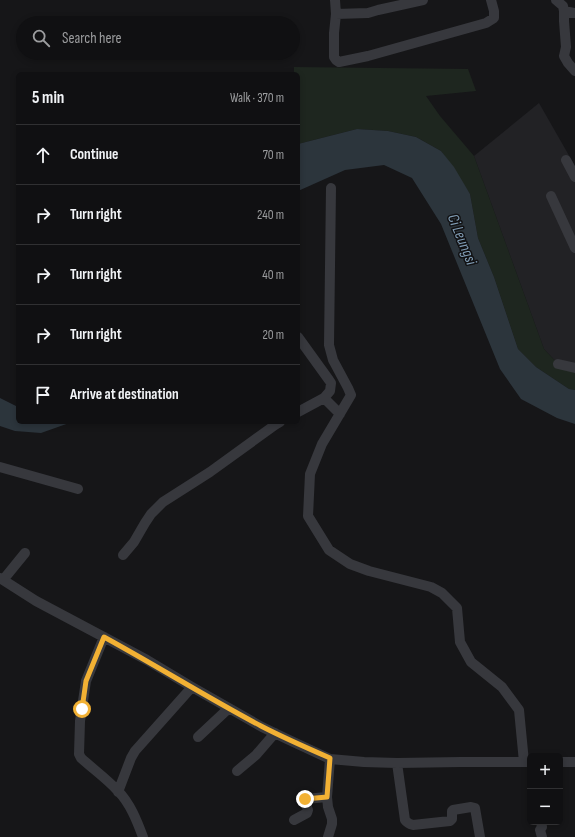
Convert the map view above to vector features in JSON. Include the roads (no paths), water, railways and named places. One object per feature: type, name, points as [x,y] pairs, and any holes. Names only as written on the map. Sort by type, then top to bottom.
[{"type":"street","points":[[335,0],[336,14],[334,57],[339,62],[368,56],[486,23],[494,18],[491,0]]},
{"type":"street","points":[[336,14],[368,13],[423,0]]},
{"type":"street","points":[[556,0],[563,6],[564,11],[566,47],[564,56],[575,71]]},
{"type":"street","points":[[564,11],[575,13]]},
{"type":"street","points":[[566,160],[575,177]]},
{"type":"street","points":[[25,553],[2,579],[50,608],[146,660],[274,733],[330,758],[364,762],[397,763],[527,762],[519,710],[502,687],[471,662],[460,642],[457,608],[442,593],[431,587],[369,571],[350,564],[329,550],[308,516],[310,474],[322,444],[351,395],[333,360],[329,345],[331,188]]},
{"type":"street","points":[[551,196],[575,248]]},
{"type":"street","points":[[300,340],[331,383],[330,391],[324,398],[300,411]]},
{"type":"street","points":[[558,364],[575,368]]},
{"type":"street","points":[[324,398],[340,414]]},
{"type":"street","points":[[123,555],[134,542],[151,514],[163,502],[210,472],[275,424]]},
{"type":"street","points":[[0,467],[78,489]]},
{"type":"street","points":[[104,637],[86,681],[80,721],[79,754],[81,758],[118,792],[130,808],[143,837]]},
{"type":"street","points":[[118,792],[135,751],[192,687]]},
{"type":"street","points":[[198,737],[229,708]]},
{"type":"street","points":[[237,771],[256,755],[274,733]]},
{"type":"street","points":[[328,837],[332,824],[327,797],[330,758]]},
{"type":"street","points":[[563,762],[575,762]]},
{"type":"street","points":[[397,763],[405,820],[409,824],[413,825],[450,821],[452,819],[453,810],[471,807],[474,808],[480,837]]},
{"type":"street","points":[[294,820],[307,813],[308,810],[304,800],[305,799],[327,797]]},
{"type":"street","points":[[542,825],[540,830],[542,837]]},
{"type":"water","name":"Ci Leungsi","points":[[357,129],[388,131],[416,137],[441,151],[454,167],[470,194],[478,238],[494,277],[518,349],[536,367],[569,389],[575,390],[575,424],[557,418],[521,399],[500,369],[441,224],[412,178],[384,165],[345,170],[300,190],[300,143]]},
{"type":"water","points":[[0,398],[16,406],[16,424],[66,424],[41,433],[15,431],[0,426]]}]
